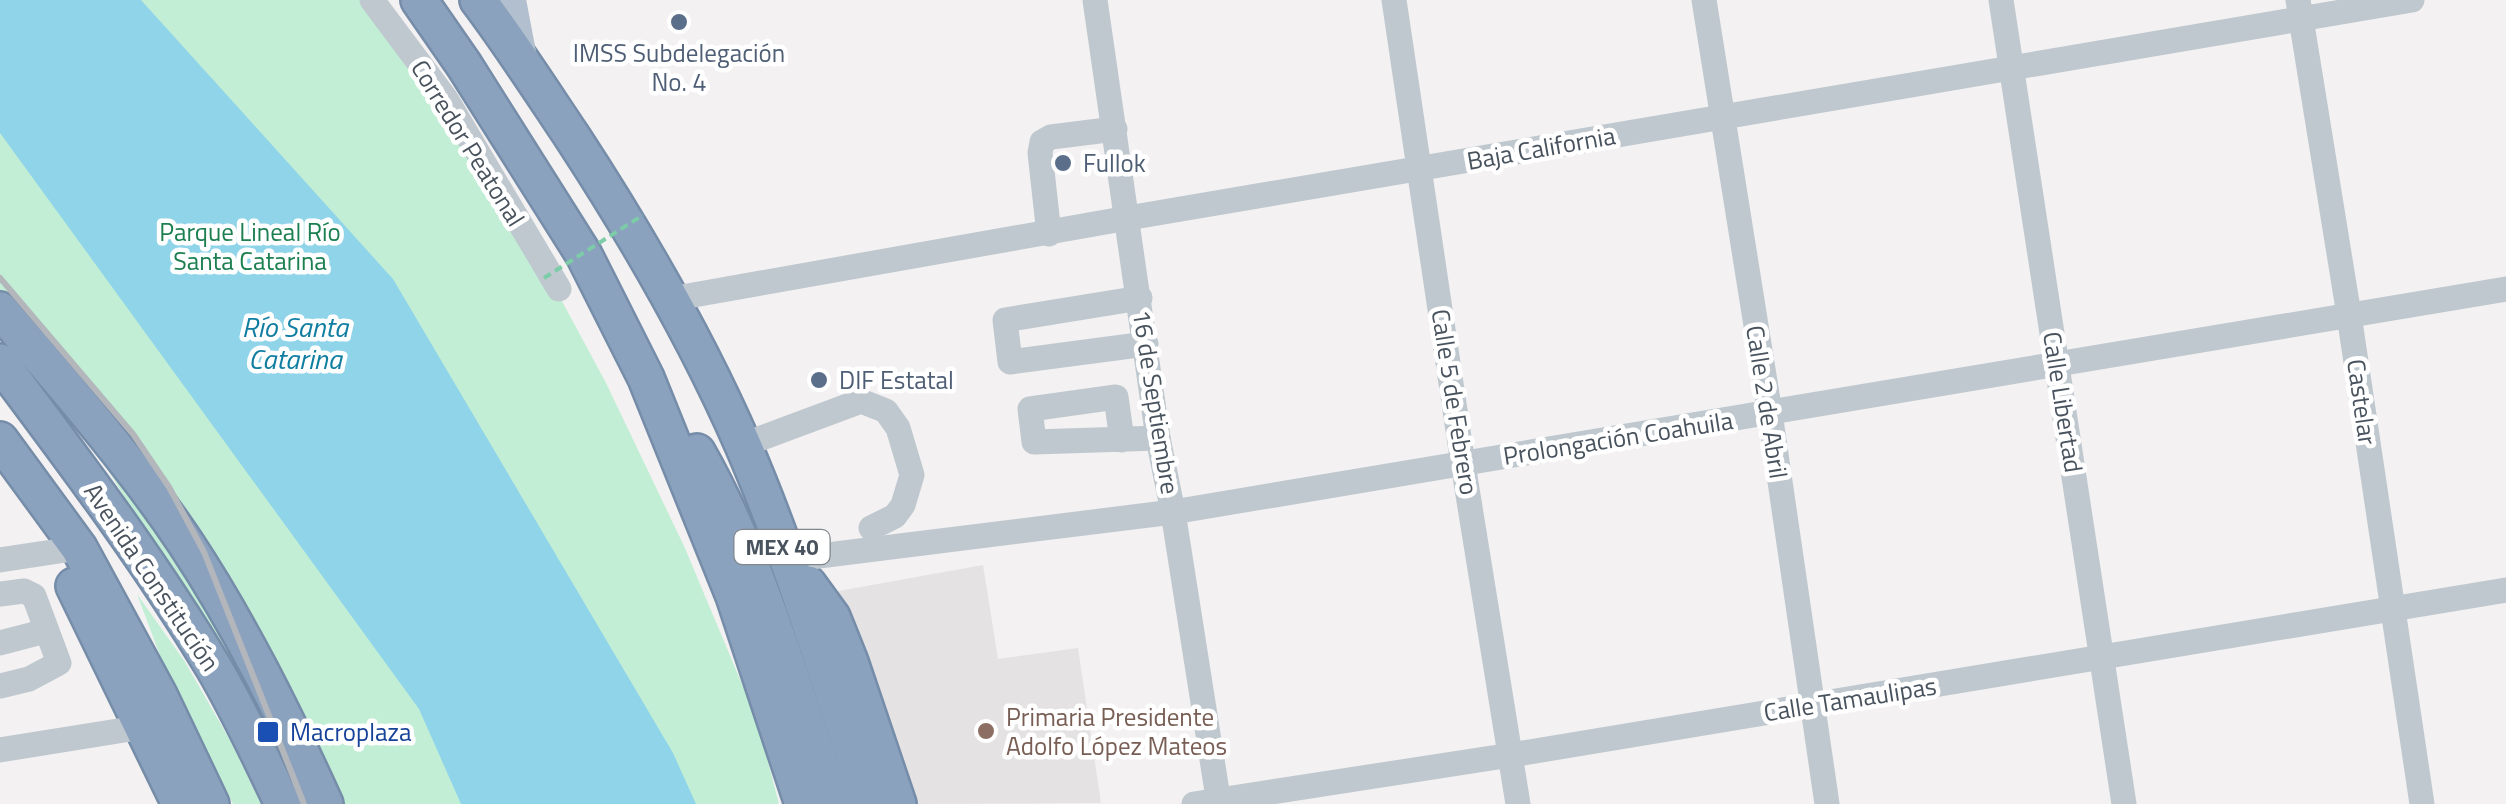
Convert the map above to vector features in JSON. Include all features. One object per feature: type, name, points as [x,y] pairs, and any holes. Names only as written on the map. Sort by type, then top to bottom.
[{"type":"highway","name":"MEX 40","points":[[419,0],[584,255],[646,378],[734,596],[803,804]]},
{"type":"highway","name":"MEX 40","points":[[478,0],[596,174],[672,299],[742,445],[788,563],[870,804]]},
{"type":"highway","points":[[0,310],[136,474],[184,542],[233,620],[325,804]]},
{"type":"highway","name":"Avenida Constitución","points":[[0,362],[84,474],[214,669],[283,804]]},
{"type":"highway","points":[[646,378],[684,430],[736,530],[764,598],[834,804]]},
{"type":"highway","name":"Avenida Constitución","points":[[0,440],[11,475],[68,550],[159,695],[211,804]]},
{"type":"highway","points":[[68,550],[180,804]]},
{"type":"highway","points":[[788,563],[818,594],[832,617],[898,804]]},
{"type":"main road","points":[[512,0],[522,61]]},
{"type":"street","name":"Corredor Peatonal","points":[[372,0],[446,99],[552,284]]},
{"type":"street","name":"16 de Septiembre","points":[[1095,0],[1158,438],[1173,512],[1210,803]]},
{"type":"street","name":"Calle 5 de Febrero","points":[[1394,0],[1518,804]]},
{"type":"street","name":"Calle 2 de Abril","points":[[1704,0],[1827,804]]},
{"type":"street","name":"Calle Libertad","points":[[2002,0],[2124,804]]},
{"type":"street","name":"Baja California","points":[[672,299],[2012,67],[2300,10],[2412,0]]},
{"type":"street","name":"Castelar","points":[[2300,10],[2350,315],[2422,804]]},
{"type":"street","points":[[1049,234],[1042,142],[1058,136],[1115,129]]},
{"type":"street","name":"Prolongación Coahuila","points":[[788,563],[1173,512],[2506,289]]},
{"type":"street","points":[[1140,298],[1005,320],[1010,362],[1146,344]]},
{"type":"street","points":[[742,445],[861,402],[886,411],[898,428],[912,475],[903,505],[895,516],[871,528]]},
{"type":"street","points":[[1122,440],[1158,438]]},
{"type":"street","points":[[0,560],[68,550]]},
{"type":"street","name":"Calle Tamaulipas","points":[[1210,803],[2506,590]]},
{"type":"street","points":[[0,594],[24,591],[34,596],[59,663],[29,679],[0,686]]},
{"type":"street","points":[[0,643],[46,631]]},
{"type":"street","points":[[0,750],[143,727]]},
{"type":"path","points":[[552,284],[644,214]]},
{"type":"shaded area","name":"Primaria Presidente Adolfo López Mateos","points":[[983,565],[998,659],[1078,648],[1101,803],[908,804],[833,592]]},
{"type":"green space","name":"Parque Lineal Río Santa Catarina","points":[[0,0],[368,0],[528,238],[606,383],[684,546],[757,720],[779,804],[300,804],[228,666],[95,449],[0,315]]},
{"type":"green space","points":[[137,594],[185,662],[261,804],[233,804],[164,666]]},
{"type":"water","name":"Río Santa Catarina","points":[[0,0],[141,0],[393,279],[673,753],[696,804],[461,804],[419,709],[0,133]]},
{"type":"railway","points":[[0,278],[133,434],[169,487],[204,552],[304,804]]},
{"type":"place","name":"IMSS Subdelegación No. 4","points":[[679,22]]},
{"type":"place","name":"Fullok","points":[[1063,163]]},
{"type":"place","name":"DIF Estatal","points":[[819,380]]},
{"type":"place","name":"Primaria Presidente Adolfo López Mateos","points":[[986,731]]},
{"type":"place","name":"Macroplaza","points":[[268,732]]}]
